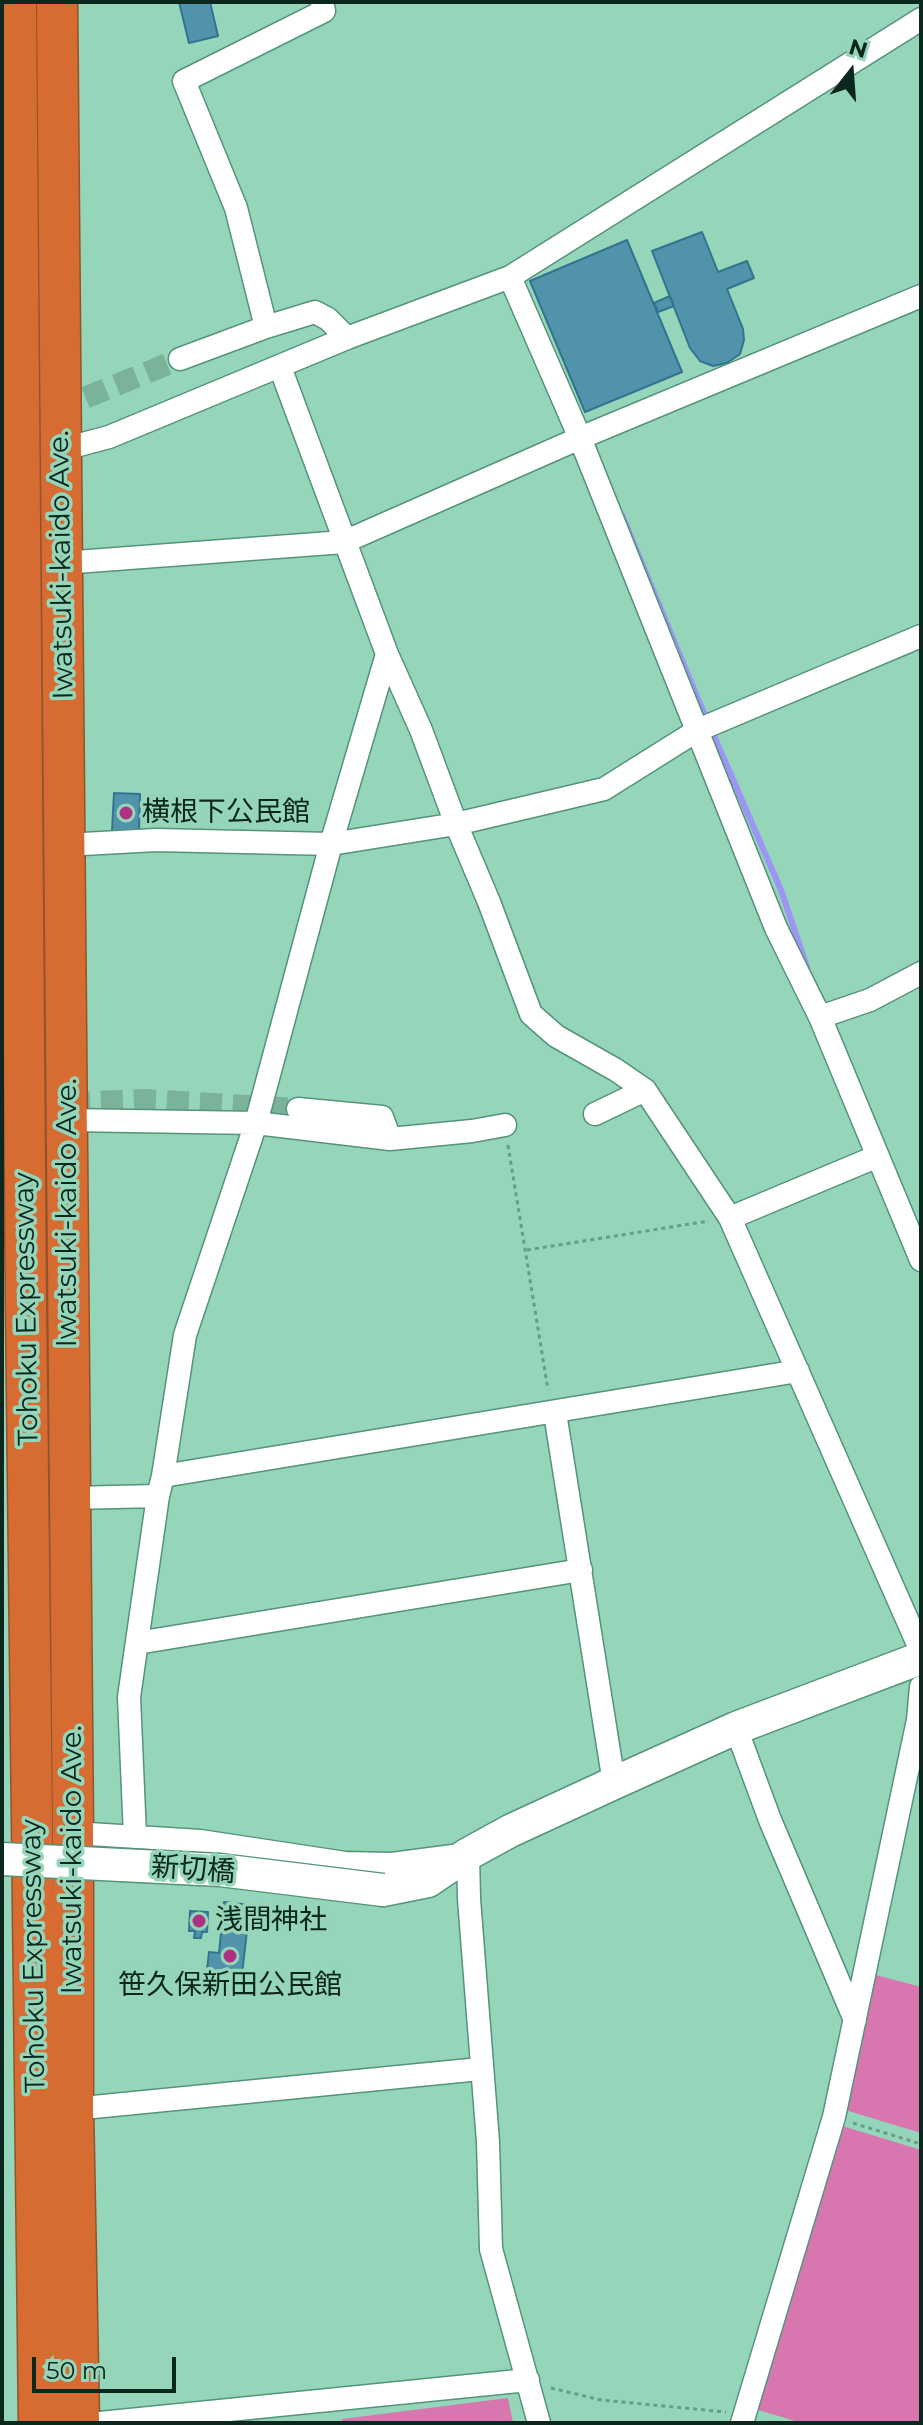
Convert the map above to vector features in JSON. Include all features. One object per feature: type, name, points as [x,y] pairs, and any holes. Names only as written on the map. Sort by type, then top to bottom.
[{"type":"highway","name":"Tohoku Expressway","points":[[16,2],[39,2423]]},
{"type":"highway","name":"Iwatsuki-kaido Ave.","points":[[57,2],[73,2109],[79,2423]]},
{"type":"street","points":[[266,327],[236,208],[184,81],[324,11],[322,2]]},
{"type":"street","points":[[60,450],[109,437],[347,338],[510,277],[921,19]]},
{"type":"street","points":[[510,277],[580,438],[776,928],[820,1017],[921,1260]]},
{"type":"street","points":[[62,563],[344,542],[580,438],[921,296]]},
{"type":"street","points":[[180,359],[315,312],[328,319],[347,338]]},
{"type":"street","points":[[280,367],[387,654],[421,730],[531,1014],[556,1036],[645,1090],[730,1218],[921,1651]]},
{"type":"street","points":[[65,845],[156,840],[331,844],[456,824],[604,789],[698,730],[921,636]]},
{"type":"street","points":[[135,1836],[129,1697],[185,1335],[256,1123],[331,844],[387,654]]},
{"type":"street","points":[[820,1017],[870,1000],[921,973]]},
{"type":"street","points":[[595,1114],[645,1090]]},
{"type":"street","points":[[298,1109],[382,1117],[390,1139]]},
{"type":"street","points":[[67,1120],[256,1123],[390,1139],[505,1125]]},
{"type":"street","points":[[730,1218],[878,1156]]},
{"type":"street","points":[[70,1498],[160,1486],[798,1371]]},
{"type":"street","points":[[554,1413],[614,1783]]},
{"type":"street","points":[[137,1643],[581,1570]]},
{"type":"street","name":"新切橋","points":[[2,1859],[220,1870],[383,1890],[428,1881],[510,1831],[614,1783],[736,1728],[921,1658]]},
{"type":"street","points":[[743,2419],[834,2117],[918,1720],[921,1687]]},
{"type":"street","points":[[736,1728],[770,1820],[855,2020]]},
{"type":"street","points":[[73,1833],[200,1841],[345,1863],[392,1864],[468,1854],[480,2069],[488,2142],[491,2249],[539,2423]]},
{"type":"street","points":[[73,2109],[480,2069]]},
{"type":"street","points":[[100,2423],[528,2380]]},
{"type":"path","points":[[505,1125],[554,1413]]},
{"type":"path","points":[[527,1250],[730,1218]]},
{"type":"path","points":[[834,2117],[921,2144]]},
{"type":"path","points":[[528,2380],[601,2400],[705,2409],[743,2419]]},
{"type":"shaded area","points":[[876,1975],[921,1987],[921,2133],[842,2109]]},
{"type":"shaded area","points":[[839,2125],[921,2150],[921,2423],[802,2423],[755,2409]]},
{"type":"shaded area","points":[[508,2398],[513,2423],[342,2423],[342,2419]]},
{"type":"building","points":[[179,2],[210,2],[218,36],[189,43]]},
{"type":"building","points":[[702,232],[718,272],[747,261],[754,278],[727,289],[743,329],[744,340],[740,354],[727,363],[713,366],[700,361],[690,348],[652,251]]},
{"type":"building","points":[[627,240],[682,372],[585,412],[530,281]]},
{"type":"building","points":[[670,296],[674,306],[658,312],[654,303]]},
{"type":"building","name":"横根下公民館","points":[[114,793],[140,794],[139,832],[112,831]]},
{"type":"building","points":[[224,1902],[250,1905],[242,1974],[207,1970],[209,1952],[219,1953]]},
{"type":"building","name":"浅間神社","points":[[190,1911],[208,1912],[207,1932],[202,1932],[201,1938],[194,1938],[195,1931],[189,1931]]},
{"type":"waterway","points":[[622,515],[781,890],[807,967]]},
{"type":"tunnel","points":[[55,410],[180,359]]},
{"type":"tunnel","points":[[2,1106],[145,1100],[298,1109]]},
{"type":"place","name":"横根下公民館","points":[[126,813]]},
{"type":"place","name":"浅間神社","points":[[199,1921]]},
{"type":"place","name":"笹久保新田公民館","points":[[230,1956]]}]
